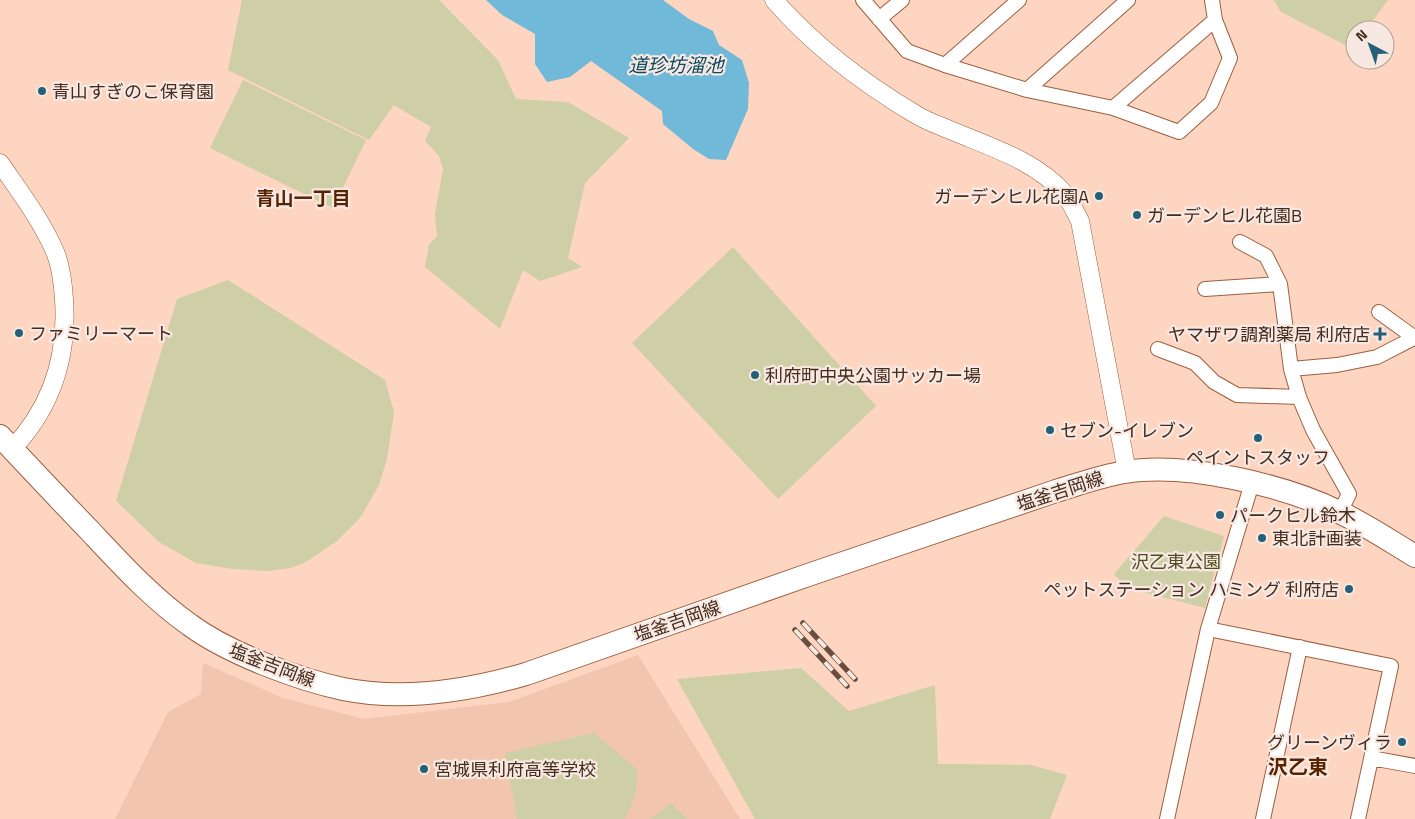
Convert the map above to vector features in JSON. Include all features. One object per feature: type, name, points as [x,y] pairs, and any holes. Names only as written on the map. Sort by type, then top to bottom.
[{"type":"main road","name":"塩釜吉岡線","points":[[6,442],[139,582],[189,625],[210,639],[236,652],[312,682],[345,690],[410,694],[456,691],[497,683],[1056,491],[1094,479],[1127,472],[1177,470],[1217,475],[1296,495],[1340,512],[1415,556]]},
{"type":"street","points":[[774,0],[823,50],[859,77],[917,115],[1034,167],[1051,180],[1066,196],[1080,220],[1127,472]]},
{"type":"street","points":[[863,0],[907,51],[944,65],[1027,90],[1112,108],[1179,132],[1212,103],[1230,58],[1215,20],[1212,0]]},
{"type":"street","points":[[879,19],[902,0]]},
{"type":"street","points":[[944,65],[1019,0]]},
{"type":"street","points":[[1027,90],[1128,0]]},
{"type":"street","points":[[1112,108],[1215,20]]},
{"type":"street","points":[[0,163],[35,214],[57,256],[63,282],[65,317],[64,342],[59,370],[50,393],[33,425],[6,442]]},
{"type":"street","points":[[1240,242],[1266,256],[1280,284],[1291,369],[1299,396],[1314,430],[1349,494],[1340,512]]},
{"type":"street","points":[[1205,289],[1280,284]]},
{"type":"street","points":[[1291,369],[1337,365],[1377,357],[1415,338],[1379,312]]},
{"type":"street","points":[[1158,349],[1195,363],[1214,382],[1237,395],[1299,396]]},
{"type":"street","points":[[1167,819],[1208,629],[1252,483]]},
{"type":"street","points":[[1208,629],[1391,666],[1358,819]]},
{"type":"street","points":[[1263,819],[1300,647]]},
{"type":"street","points":[[1371,758],[1415,766]]},
{"type":"shaded area","name":"宮城県利府高等学校","points":[[638,655],[740,819],[115,819],[168,712],[201,694],[203,663],[283,698],[364,719],[509,702]]},
{"type":"green space","points":[[242,0],[439,0],[498,60],[516,99],[568,102],[629,138],[585,183],[568,258],[582,267],[540,281],[523,270],[500,329],[425,267],[429,245],[437,236],[435,214],[443,169],[439,156],[425,141],[431,127],[394,105],[369,140],[228,70]]},
{"type":"green space","points":[[1274,0],[1388,0],[1373,20],[1345,20],[1345,45],[1281,12]]},
{"type":"green space","points":[[243,80],[366,140],[333,208],[210,148]]},
{"type":"green space","name":"利府町中央公園サッカー場","points":[[733,247],[876,406],[778,499],[632,343]]},
{"type":"green space","points":[[228,280],[385,380],[394,412],[387,459],[379,485],[360,518],[337,541],[306,562],[291,568],[267,571],[233,569],[196,563],[159,542],[116,501],[177,299]]},
{"type":"green space","name":"沢乙東公園","points":[[1164,516],[1224,536],[1205,608],[1127,588],[1114,574]]},
{"type":"green space","points":[[801,668],[849,711],[935,685],[938,764],[1031,765],[1067,775],[1050,819],[755,819],[677,679]]},
{"type":"green space","points":[[594,733],[637,769],[636,793],[625,819],[517,819],[505,753]]},
{"type":"green space","points":[[671,803],[687,819],[651,819]]},
{"type":"water","name":"道珍坊溜池","points":[[486,0],[663,0],[689,19],[713,31],[719,45],[742,60],[749,83],[748,109],[726,160],[709,159],[693,149],[663,124],[662,111],[591,61],[570,77],[547,82],[535,64],[535,34],[502,15]]},
{"type":"railway","points":[[803,623],[855,679]]},
{"type":"railway","points":[[795,630],[847,686]]},
{"type":"place","name":"青山すぎのこ保育園","points":[[42,91]]},
{"type":"place","name":"ガーデンヒル花園A","points":[[1099,196]]},
{"type":"place","name":"ガーデンヒル花園B","points":[[1137,215]]},
{"type":"place","name":"ファミリーマート","points":[[19,333]]},
{"type":"place","name":"ヤマザワ調剤薬局 利府店","points":[[1380,334]]},
{"type":"place","name":"利府町中央公園サッカー場","points":[[755,375]]},
{"type":"place","name":"セブン-イレブン","points":[[1050,430]]},
{"type":"place","name":"ペイントスタッフ","points":[[1258,438]]},
{"type":"place","name":"パークヒル鈴木","points":[[1220,515]]},
{"type":"place","name":"東北計画装","points":[[1262,538]]},
{"type":"place","name":"ペットステーション ハミング 利府店","points":[[1349,589]]},
{"type":"place","name":"グリーンヴィラ","points":[[1402,742]]},
{"type":"place","name":"宮城県利府高等学校","points":[[424,769]]},
{"type":"district","name":"青山一丁目","points":[[303,197]]},
{"type":"district","name":"沢乙東","points":[[1298,766]]}]
